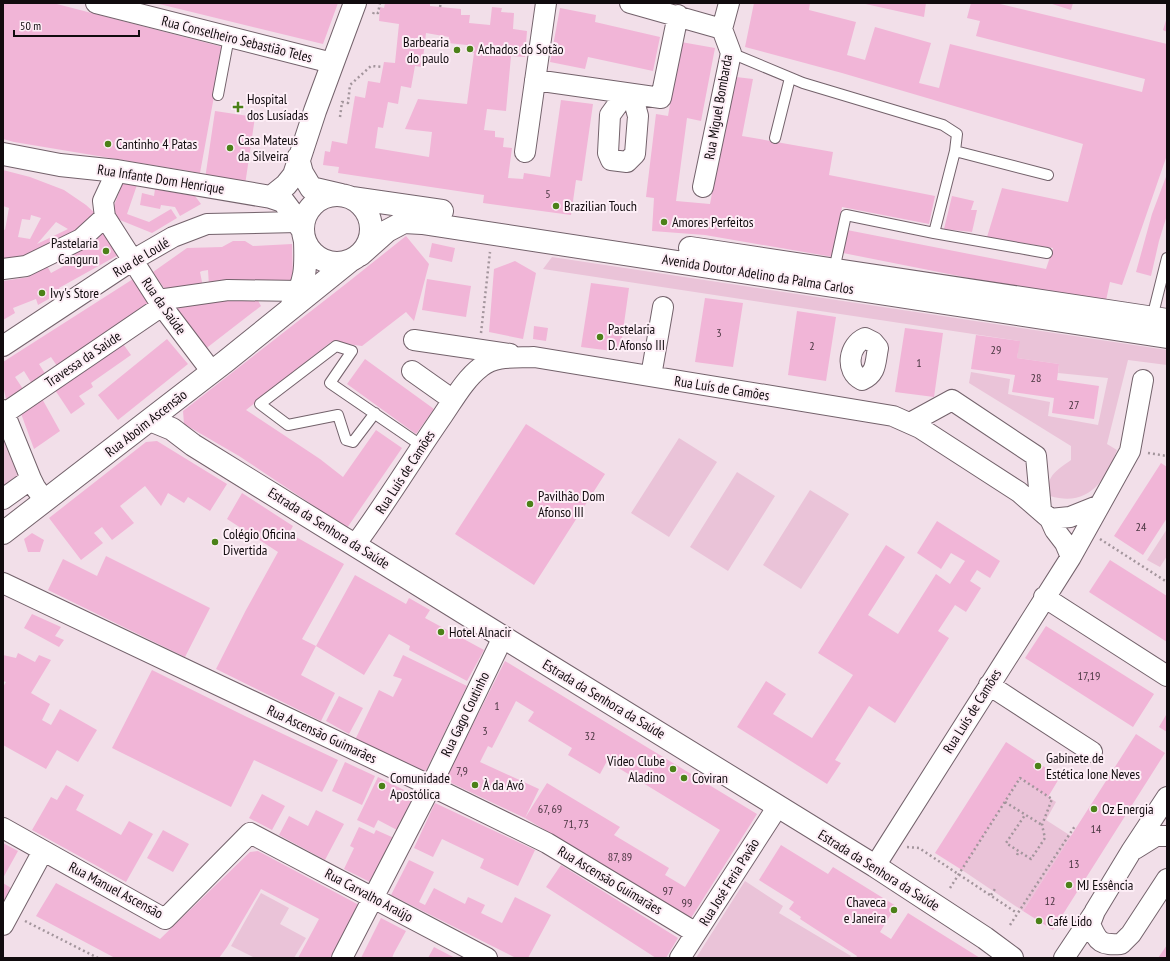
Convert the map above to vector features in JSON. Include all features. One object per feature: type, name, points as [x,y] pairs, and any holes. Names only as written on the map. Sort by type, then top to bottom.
[{"type":"main road","points":[[271,196],[286,185],[294,175],[298,158],[355,3]]},
{"type":"main road","name":"Rua Infante Dom Henrique","points":[[3,154],[60,165],[116,171],[271,196],[283,201],[302,231]]},
{"type":"main road","points":[[298,158],[302,173],[311,188],[348,197],[362,205],[368,214],[371,225],[371,236],[367,246],[355,258],[337,263],[324,261],[312,253],[302,231],[304,221],[308,211],[315,203],[324,198],[334,195],[348,197]]},
{"type":"main road","name":"Avenida Doutor Adelino da Palma Carlos","points":[[348,197],[1160,319]]},
{"type":"main road","name":"Avenida Doutor Adelino da Palma Carlos","points":[[355,258],[387,231],[404,222],[422,223],[1167,337]]},
{"type":"main road","name":"Rua Aboim Ascensão","points":[[288,312],[300,291],[304,278],[302,231]]},
{"type":"main road","name":"Rua Aboim Ascensão","points":[[5,532],[212,372],[355,258]]},
{"type":"main road","points":[[184,393],[172,412],[174,423],[183,435],[194,445]]},
{"type":"main road","points":[[150,420],[172,429],[194,445]]},
{"type":"main road","name":"Estrada da Senhora da Saúde","points":[[194,445],[875,866],[985,938],[1008,957]]},
{"type":"street","name":"Rua Conselheiro Sebastião Teles","points":[[96,3],[332,63]]},
{"type":"street","points":[[525,152],[546,3]]},
{"type":"street","points":[[630,3],[722,28],[729,3]]},
{"type":"street","points":[[535,80],[661,98],[678,15]]},
{"type":"street","name":"Rua Miguel Bombarda","points":[[703,187],[731,53],[722,28]]},
{"type":"street","points":[[618,92],[618,104],[610,115],[608,153],[611,160],[627,162],[634,154],[638,116],[635,105],[638,95]]},
{"type":"street","points":[[3,269],[26,266],[81,239],[105,217],[103,202],[116,171]]},
{"type":"street","name":"Rua da Saúde","points":[[105,217],[160,303],[212,372]]},
{"type":"street","name":"Rua de Loulé","points":[[3,346],[133,260],[173,237],[207,224],[302,231]]},
{"type":"street","points":[[160,303],[228,290],[300,291]]},
{"type":"street","name":"Travessa da Saúde","points":[[4,412],[160,303]]},
{"type":"street","points":[[651,376],[663,307]]},
{"type":"street","name":"Rua Luís de Camões","points":[[414,340],[472,348],[547,353],[651,376],[893,416],[920,428],[1019,492],[1045,514],[1065,543],[1070,557]]},
{"type":"street","points":[[470,378],[472,348]]},
{"type":"street","name":"Rua Luís de Camões","points":[[355,545],[374,520],[453,400],[481,366],[500,358],[547,353]]},
{"type":"street","points":[[412,371],[453,400]]},
{"type":"street","points":[[858,410],[862,380]]},
{"type":"street","name":"Rua Luís de Camões","points":[[875,866],[1070,557],[1130,451],[1143,380]]},
{"type":"street","name":"Rua Luís de Camões","points":[[910,423],[952,400],[1036,456],[1045,514]]},
{"type":"street","points":[[4,412],[31,479],[45,501]]},
{"type":"street","points":[[5,532],[8,516],[3,500],[31,479]]},
{"type":"street","points":[[1045,514],[1070,517],[1100,505]]},
{"type":"street","name":"Rua Ascensão Guimarães","points":[[3,583],[547,842],[696,932]]},
{"type":"street","points":[[1044,597],[1167,676]]},
{"type":"street","name":"Rua Gago Coutinho","points":[[342,958],[372,897],[431,786],[503,637]]},
{"type":"street","points":[[989,685],[1092,752]]},
{"type":"street","points":[[1166,799],[1164,820],[1167,826]]},
{"type":"street","points":[[1064,958],[1166,799]]},
{"type":"street","name":"Rua José Feria Pavão","points":[[680,958],[778,806]]},
{"type":"street","name":"Rua Manuel Ascensão","points":[[3,828],[165,919],[250,833]]},
{"type":"street","name":"Rua Carvalho Araújo","points":[[250,833],[487,958]]},
{"type":"street","points":[[1132,850],[1156,836],[1167,836]]},
{"type":"street","points":[[6,919],[43,851]]},
{"type":"street","points":[[1095,911],[1090,924],[1095,937],[1106,945],[1121,944],[1131,934],[1167,879]]},
{"type":"lane","points":[[218,95],[229,37]]},
{"type":"lane","points":[[731,53],[790,78],[943,125],[957,134],[955,151],[934,233]]},
{"type":"lane","points":[[775,138],[790,78]]},
{"type":"lane","points":[[955,151],[1048,175]]},
{"type":"lane","points":[[834,270],[846,214],[934,233],[1047,253]]},
{"type":"lane","points":[[1160,319],[1167,258]]},
{"type":"lane","points":[[375,413],[354,442],[346,440],[338,415],[288,425],[260,404],[336,346],[352,351],[330,384],[375,413],[422,446]]},
{"type":"path","points":[[440,7],[441,3]]},
{"type":"path","points":[[340,117],[342,102],[348,103],[350,85],[371,66],[383,67]]},
{"type":"path","points":[[472,348],[492,233]]},
{"type":"path","points":[[1086,530],[1167,582]]},
{"type":"path","points":[[950,888],[1020,778],[1052,799],[1042,825],[1045,838],[1030,859],[1006,843],[1025,815]]},
{"type":"path","points":[[1005,802],[1042,825]]},
{"type":"path","points":[[1010,925],[1076,826]]},
{"type":"path","points":[[889,845],[919,848],[1017,913]]},
{"type":"path","points":[[1016,855],[1019,851]]},
{"type":"path","points":[[991,895],[995,889]]},
{"type":"path","points":[[6,919],[98,958]]},
{"type":"shaded area","points":[[552,257],[1167,350],[1167,365],[1128,360],[1107,444],[1117,450],[1107,472],[1101,482],[1085,495],[1075,498],[1050,496],[1050,479],[1056,471],[1071,460],[1071,446],[969,383],[971,372],[1010,379],[1008,394],[1050,402],[1048,416],[1098,425],[1108,378],[1058,373],[1059,364],[1017,358],[1019,341],[543,269]]},
{"type":"shaded area","points":[[3,411],[19,474],[18,482],[3,488]]},
{"type":"shaded area","points":[[679,438],[717,462],[669,537],[631,513]]},
{"type":"shaded area","points":[[737,472],[775,496],[728,571],[690,547]]},
{"type":"shaded area","points":[[810,490],[849,514],[801,589],[763,565]]},
{"type":"shaded area","points":[[1167,529],[1167,556],[1160,567],[1147,560]]},
{"type":"shaded area","points":[[1020,778],[1056,802],[1046,820],[1071,836],[1023,911],[962,870]]},
{"type":"shaded area","points":[[745,881],[783,906],[779,913],[851,956],[849,958],[696,958]]},
{"type":"shaded area","points":[[261,893],[289,908],[280,924],[306,938],[294,958],[255,958],[231,946]]},
{"type":"building","points":[[3,3],[53,3],[223,47],[200,173],[3,139]]},
{"type":"building","points":[[155,3],[338,3],[323,44]]},
{"type":"building","points":[[385,3],[430,3],[430,6],[461,9],[461,15],[470,15],[469,23],[490,25],[492,7],[502,8],[501,12],[514,13],[513,29],[527,31],[525,57],[511,56],[506,111],[487,109],[484,130],[495,131],[495,137],[504,138],[503,147],[512,148],[508,178],[523,179],[524,173],[550,177],[561,100],[593,104],[582,181],[576,180],[571,215],[483,203],[484,195],[338,173],[339,167],[323,165],[325,151],[330,152],[332,141],[347,144],[355,96],[365,98],[368,81],[380,83],[384,62],[395,63],[399,24],[379,21],[380,7],[384,8]],"holes":[[[426,33],[449,37],[448,43],[467,45],[467,52],[474,53],[467,104],[418,99],[405,129],[432,132],[429,157],[375,148],[378,127],[383,128],[388,102],[398,104],[401,86],[411,88],[415,66],[422,67]]]},
{"type":"building","points":[[754,3],[810,3],[809,10],[856,22],[847,55],[865,60],[875,27],[931,43],[919,83],[939,88],[950,44],[1142,92],[1145,79],[976,36],[980,21],[967,18],[971,3],[996,3],[1167,44],[1167,155],[1122,285],[1110,282],[1105,305],[843,253],[847,230],[1046,269],[1053,248],[987,237],[1002,188],[1068,202],[1083,144],[842,73],[745,47]]},
{"type":"building","points":[[861,3],[926,3],[924,17]]},
{"type":"building","points":[[1049,3],[1073,3],[1071,10]]},
{"type":"building","points":[[560,8],[596,15],[595,22],[660,37],[653,71],[588,57],[585,69],[550,62]]},
{"type":"building","points":[[1167,17],[1167,32],[1163,30]]},
{"type":"building","points":[[681,42],[715,48],[701,121],[687,118],[676,201],[710,204],[724,128],[736,77],[753,79],[742,136],[833,152],[829,175],[935,196],[929,224],[842,207],[833,257],[705,235],[652,231],[654,198],[646,197],[656,114],[668,116]]},
{"type":"building","name":"Casa Mateus da Silveira","points":[[215,111],[255,117],[245,185],[205,179]]},
{"type":"building","points":[[3,170],[30,177],[64,190],[86,205],[97,215],[76,237],[12,263],[3,262],[3,229],[5,230],[9,208],[3,206]],"holes":[[[31,215],[41,218],[30,239],[18,237],[22,219],[30,220]],[[56,222],[68,229],[37,244]]]},
{"type":"building","points":[[1167,174],[1167,215],[1151,276],[1136,272],[1152,214]]},
{"type":"building","points":[[124,180],[137,185],[127,214],[149,222],[171,209],[177,218],[152,233],[110,216]]},
{"type":"building","points":[[155,189],[195,196],[201,204],[180,216],[175,207],[161,205],[160,209],[140,205],[142,193],[154,196]]},
{"type":"building","points":[[952,196],[974,201],[971,210],[977,210],[972,232],[944,229]]},
{"type":"building","points":[[106,229],[120,254],[59,288],[61,292],[38,305],[36,299],[13,308],[15,313],[3,320],[3,281],[29,277],[28,273],[46,264],[51,273],[75,260],[69,250]]},
{"type":"building","points":[[406,236],[429,264],[414,321],[406,312],[362,346],[331,342],[246,410],[320,459],[343,477],[376,430],[402,448],[347,528],[239,456],[184,424],[183,411]]},
{"type":"building","points":[[233,241],[245,241],[253,246],[292,244],[293,283],[209,286],[208,270],[200,272],[203,287],[168,294],[153,272],[187,248],[222,247]]},
{"type":"building","points":[[432,243],[455,248],[452,262],[429,257]]},
{"type":"building","points":[[515,261],[536,273],[523,339],[489,332],[494,269]]},
{"type":"building","points":[[133,279],[152,308],[59,369],[51,357],[39,364],[46,375],[32,384],[24,371],[15,377],[23,389],[6,399],[3,385],[3,362]]},
{"type":"building","points":[[427,279],[471,286],[466,317],[422,310]]},
{"type":"building","points":[[591,283],[629,288],[620,352],[581,347]]},
{"type":"building","points":[[254,293],[261,306],[204,350],[175,305]]},
{"type":"building","points":[[705,298],[743,303],[733,367],[695,362]]},
{"type":"building","points":[[797,311],[836,317],[826,381],[788,375]]},
{"type":"building","points":[[534,326],[548,328],[546,341],[533,339]]},
{"type":"building","points":[[905,328],[943,333],[934,397],[895,392]]},
{"type":"building","points":[[976,335],[1020,341],[1017,358],[1059,364],[1057,380],[1099,386],[1094,419],[1052,413],[1054,398],[1012,392],[1015,375],[971,369]]},
{"type":"building","points":[[167,339],[188,364],[118,420],[98,395]]},
{"type":"building","points":[[121,341],[131,355],[91,383],[93,387],[79,396],[85,404],[71,414],[53,387]]},
{"type":"building","points":[[365,359],[434,409],[416,434],[347,384]]},
{"type":"building","points":[[40,395],[60,431],[34,449],[19,408]]},
{"type":"building","name":"Pavilhão Dom Afonso III","points":[[526,424],[605,474],[534,585],[455,534]]},
{"type":"building","points":[[157,441],[227,484],[210,511],[188,497],[184,503],[168,493],[161,506],[145,486],[120,506],[134,523],[112,540],[102,527],[94,533],[103,543],[81,560],[49,518],[146,442]]},
{"type":"building","points":[[1161,463],[1167,467],[1167,518],[1143,555],[1114,536]]},
{"type":"building","points":[[242,493],[293,526],[289,533],[344,564],[302,639],[316,646],[301,675],[335,693],[321,721],[216,669],[278,552],[227,519]]},
{"type":"building","points":[[937,521],[1000,561],[990,578],[977,570],[970,581],[981,588],[966,612],[955,605],[938,631],[949,638],[895,723],[869,706],[835,760],[841,763],[827,784],[737,727],[766,681],[786,694],[773,714],[812,738],[853,675],[818,653],[886,545],[905,557],[868,615],[898,634],[936,574],[950,584],[965,561],[951,553],[941,569],[917,553]]},
{"type":"building","points":[[32,533],[44,540],[40,552],[28,552],[24,539]]},
{"type":"building","points":[[106,556],[210,608],[185,657],[48,590],[63,559],[97,576]]},
{"type":"building","points":[[1110,560],[1167,596],[1167,642],[1089,592]]},
{"type":"building","points":[[355,575],[406,604],[409,598],[430,610],[425,618],[484,650],[467,681],[409,650],[410,646],[389,634],[364,675],[316,646]]},
{"type":"building","points":[[32,614],[61,627],[55,636],[64,640],[59,647],[24,628]]},
{"type":"building","points":[[1046,626],[1154,694],[1133,727],[1025,658]]},
{"type":"building","points":[[18,653],[35,662],[39,655],[51,660],[31,693],[50,704],[42,720],[51,725],[60,709],[97,730],[78,762],[57,750],[46,769],[3,745],[3,687],[6,682],[3,681],[3,655],[16,658]]},
{"type":"building","points":[[403,655],[467,686],[425,773],[355,740],[379,690],[393,697],[402,679],[393,676]]},
{"type":"building","points":[[505,661],[757,814],[691,918],[525,818],[445,780]],"holes":[[[516,701],[534,712],[528,721],[572,748],[568,755],[600,774],[607,761],[720,830],[685,887],[665,875],[669,868],[614,835],[620,827],[547,783],[525,818],[539,789],[480,762],[488,746],[492,748]]]},
{"type":"building","points":[[152,670],[338,760],[322,792],[254,760],[231,807],[112,748]]},
{"type":"building","points":[[339,696],[363,708],[349,734],[326,721]]},
{"type":"building","points":[[1166,715],[1167,716],[1167,732],[1159,727]]},
{"type":"building","points":[[1136,734],[1165,753],[1053,930],[1023,911]]},
{"type":"building","points":[[1006,742],[1060,777],[1048,797],[1020,778],[962,870],[935,853]]},
{"type":"building","points":[[345,762],[375,776],[362,805],[332,791]]},
{"type":"building","points":[[378,777],[414,795],[397,830],[378,820],[374,828],[357,820]]},
{"type":"building","points":[[66,785],[84,795],[76,810],[121,835],[129,821],[153,834],[126,882],[32,830],[51,797],[57,800]]},
{"type":"building","points":[[262,794],[285,806],[272,830],[249,818]]},
{"type":"building","points":[[435,803],[535,850],[518,886],[480,868],[484,859],[442,839],[433,857],[414,848]]},
{"type":"building","points":[[316,810],[344,824],[325,860],[279,835],[289,816],[308,826]]},
{"type":"building","points":[[359,827],[374,834],[376,830],[394,838],[372,883],[344,869],[354,848],[350,846]]},
{"type":"building","points":[[163,830],[189,844],[173,872],[147,858]]},
{"type":"building","points":[[3,843],[18,851],[3,878]]},
{"type":"building","points":[[781,845],[828,874],[833,867],[896,906],[880,932],[891,939],[908,913],[980,958],[856,958],[857,956],[800,919],[801,917],[789,909],[794,902],[759,880]]},
{"type":"building","points":[[258,851],[359,905],[330,958],[298,958],[319,919],[261,889],[219,958],[115,958],[36,916],[56,883],[160,939],[250,852]]},
{"type":"building","points":[[409,860],[434,872],[419,902],[425,905],[434,888],[465,904],[468,897],[485,905],[481,913],[502,923],[515,897],[551,915],[528,958],[516,958],[391,895]]},
{"type":"building","points":[[561,865],[678,938],[666,958],[656,958],[546,887]]},
{"type":"building","points":[[3,883],[11,888],[3,902]]},
{"type":"building","points":[[381,918],[406,931],[392,958],[361,958]]},
{"type":"building","points":[[1167,945],[1167,958],[1158,958]]},
{"type":"building","points":[[434,947],[455,958],[428,958]]},
{"type":"place","name":"Achados do Sotão","points":[[470,49]]},
{"type":"place","name":"Barbearia do paulo","points":[[457,50]]},
{"type":"place","name":"Hospital dos Lusíadas","points":[[238,107]]},
{"type":"place","name":"Cantinho 4 Patas","points":[[108,144]]},
{"type":"place","name":"Casa Mateus da Silveira","points":[[230,148]]},
{"type":"place","name":"Brazilian Touch","points":[[556,206]]},
{"type":"place","name":"Amores Perfeitos","points":[[664,222]]},
{"type":"place","name":"Pastelaria Canguru","points":[[106,251]]},
{"type":"place","name":"Ivy's Store","points":[[42,293]]},
{"type":"place","name":"Pastelaria D. Afonso III","points":[[600,337]]},
{"type":"place","name":"Pavilhão Dom Afonso III","points":[[530,504]]},
{"type":"place","name":"Colégio Oficina Divertida","points":[[215,542]]},
{"type":"place","name":"Hotel Alnacir","points":[[441,632]]},
{"type":"place","name":"Gabinete de Estética Ione Neves","points":[[1038,766]]},
{"type":"place","name":"Video Clube Aladino","points":[[673,769]]},
{"type":"place","name":"Coviran","points":[[684,778]]},
{"type":"place","name":"À da Avó","points":[[475,785]]},
{"type":"place","name":"Comunidade Apostólica","points":[[382,786]]},
{"type":"place","name":"Oz Energia","points":[[1094,809]]},
{"type":"place","name":"MJ Essência","points":[[1069,885]]},
{"type":"place","name":"Chaveca e Janeira","points":[[894,910]]},
{"type":"place","name":"Café Lido","points":[[1039,921]]}]
